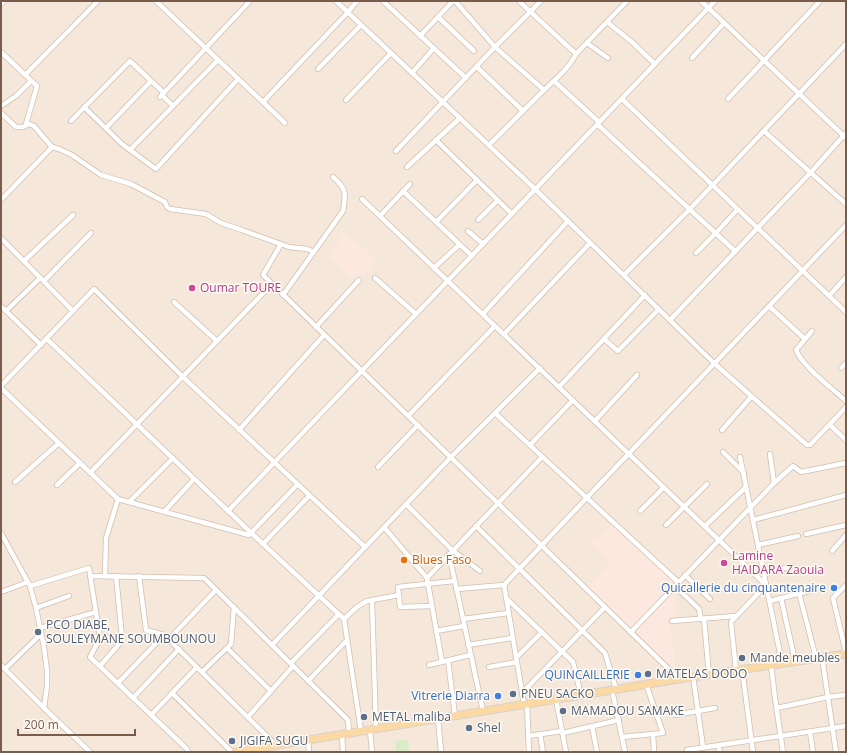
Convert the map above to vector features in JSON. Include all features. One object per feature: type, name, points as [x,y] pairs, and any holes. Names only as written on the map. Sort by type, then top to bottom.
[{"type":"main road","points":[[234,752],[679,678],[846,654]]},
{"type":"street","points":[[1,4],[4,1]]},
{"type":"street","points":[[25,75],[98,1]]},
{"type":"street","points":[[156,1],[285,123]]},
{"type":"street","points":[[162,95],[250,1]]},
{"type":"street","points":[[336,1],[535,189],[715,364],[806,446],[810,445],[846,407]]},
{"type":"street","points":[[263,102],[348,12],[356,1]]},
{"type":"street","points":[[383,1],[466,78]]},
{"type":"street","points":[[420,36],[454,1],[495,47],[544,90]]},
{"type":"street","points":[[518,1],[576,54]]},
{"type":"street","points":[[396,150],[541,1]]},
{"type":"street","points":[[489,145],[554,81],[573,60],[576,54],[627,1]]},
{"type":"street","points":[[670,320],[845,136],[701,1]]},
{"type":"street","points":[[228,511],[715,1]]},
{"type":"street","points":[[728,99],[820,1]]},
{"type":"street","points":[[438,16],[474,51]]},
{"type":"street","points":[[607,22],[632,42],[655,64]]},
{"type":"street","points":[[692,58],[724,23]]},
{"type":"street","points":[[318,69],[362,25]]},
{"type":"street","points":[[587,43],[608,58]]},
{"type":"street","points":[[624,275],[690,209],[846,44]]},
{"type":"street","points":[[412,73],[434,48]]},
{"type":"street","points":[[1,52],[37,86],[26,124],[23,127],[16,127],[1,113]]},
{"type":"street","points":[[346,100],[391,53]]},
{"type":"street","points":[[130,150],[218,60]]},
{"type":"street","points":[[71,120],[130,61],[151,81],[173,106]]},
{"type":"street","points":[[477,67],[523,111]]},
{"type":"street","points":[[84,107],[130,150],[156,169],[238,78]]},
{"type":"street","points":[[1,106],[16,96],[31,81]]},
{"type":"street","points":[[106,128],[151,81]]},
{"type":"street","points":[[554,81],[735,251]]},
{"type":"street","points":[[622,99],[846,312]]},
{"type":"street","points":[[407,167],[460,118]]},
{"type":"street","points":[[26,124],[34,126],[52,147],[72,155],[101,174],[131,184],[165,202],[167,207],[170,209],[206,214],[221,223],[289,247],[307,249],[314,252]]},
{"type":"street","points":[[764,131],[846,204]]},
{"type":"street","points":[[436,140],[512,214]]},
{"type":"street","points":[[1,200],[52,147]]},
{"type":"street","points":[[282,294],[344,211],[346,199],[345,191],[332,177]]},
{"type":"street","points":[[436,222],[477,180]]},
{"type":"street","points":[[380,216],[410,184]]},
{"type":"street","points":[[403,191],[472,256]]},
{"type":"street","points":[[362,199],[766,586]]},
{"type":"street","points":[[478,220],[498,200]]},
{"type":"street","points":[[696,253],[737,210]]},
{"type":"street","points":[[24,261],[73,215]]},
{"type":"street","points":[[483,314],[568,222]]},
{"type":"street","points":[[456,589],[504,586],[846,225]]},
{"type":"street","points":[[468,231],[483,244]]},
{"type":"street","points":[[6,311],[91,234]]},
{"type":"street","points":[[1,238],[73,311]]},
{"type":"street","points":[[504,334],[590,243]]},
{"type":"street","points":[[281,244],[262,275],[679,678]]},
{"type":"street","points":[[434,268],[459,245]]},
{"type":"street","points":[[829,296],[846,277]]},
{"type":"street","points":[[375,278],[416,314]]},
{"type":"street","points":[[316,327],[359,280]]},
{"type":"street","points":[[90,473],[272,284]]},
{"type":"street","points":[[297,485],[249,535],[118,499],[1,387],[94,289],[238,430],[365,547]]},
{"type":"street","points":[[559,387],[645,295]]},
{"type":"street","points":[[174,302],[217,341]]},
{"type":"street","points":[[1,306],[41,345]]},
{"type":"street","points":[[770,306],[805,340]]},
{"type":"street","points":[[604,339],[618,352],[659,309]]},
{"type":"street","points":[[408,416],[495,326]]},
{"type":"street","points":[[812,331],[796,350],[798,355],[846,401]]},
{"type":"street","points":[[238,430],[324,335]]},
{"type":"street","points":[[46,339],[344,619],[361,731]]},
{"type":"street","points":[[841,368],[846,363]]},
{"type":"street","points":[[272,645],[451,457],[540,368]]},
{"type":"street","points":[[595,421],[637,375]]},
{"type":"street","points":[[722,430],[751,397]]},
{"type":"street","points":[[530,445],[573,400]]},
{"type":"street","points":[[495,413],[678,582]]},
{"type":"street","points":[[378,467],[418,425]]},
{"type":"street","points":[[830,425],[846,440]]},
{"type":"street","points":[[15,482],[59,443]]},
{"type":"street","points":[[723,452],[744,473]]},
{"type":"street","points":[[770,454],[774,483]]},
{"type":"street","points":[[427,578],[450,552],[542,457]]},
{"type":"street","points":[[740,457],[782,663]]},
{"type":"street","points":[[130,502],[173,458]]},
{"type":"street","points":[[57,485],[80,463]]},
{"type":"street","points":[[630,632],[774,483],[793,466],[801,472],[846,463]]},
{"type":"street","points":[[164,512],[194,479]]},
{"type":"street","points":[[666,525],[706,484]]},
{"type":"street","points":[[640,511],[664,487]]},
{"type":"street","points":[[705,526],[746,487]]},
{"type":"street","points":[[753,520],[846,495]]},
{"type":"street","points":[[263,544],[309,496]]},
{"type":"street","points":[[105,576],[106,538],[118,499]]},
{"type":"street","points":[[406,504],[450,552],[480,571]]},
{"type":"street","points":[[476,526],[605,653],[614,689],[618,720],[625,752]]},
{"type":"street","points":[[806,534],[846,526]]},
{"type":"street","points":[[384,527],[427,578],[442,662]]},
{"type":"street","points":[[1,533],[3,542],[29,584],[36,608],[47,671],[47,686],[44,708]]},
{"type":"street","points":[[832,551],[846,535]]},
{"type":"street","points":[[758,545],[798,536]]},
{"type":"street","points":[[450,552],[454,581],[482,711]]},
{"type":"street","points":[[764,574],[792,566]]},
{"type":"street","points":[[1,592],[89,568],[100,638],[90,656],[188,752]]},
{"type":"street","points":[[686,575],[710,599]]},
{"type":"street","points":[[90,576],[204,578],[348,720],[343,752]]},
{"type":"street","points":[[100,666],[120,643],[122,637],[116,576]]},
{"type":"street","points":[[139,576],[146,630],[164,635],[276,745]]},
{"type":"street","points":[[432,606],[400,608],[398,587],[454,581]]},
{"type":"street","points":[[846,585],[833,598],[846,654]]},
{"type":"street","points":[[504,586],[512,638],[525,704],[529,752]]},
{"type":"street","points":[[674,586],[699,609],[702,619],[709,674]]},
{"type":"street","points":[[753,752],[731,622],[766,586]]},
{"type":"street","points":[[168,639],[216,590]]},
{"type":"street","points":[[770,600],[813,590]]},
{"type":"street","points":[[799,593],[819,658],[828,697],[836,752]]},
{"type":"street","points":[[344,619],[357,606],[399,595]]},
{"type":"street","points":[[36,608],[69,596]]},
{"type":"street","points":[[506,598],[573,662],[581,695]]},
{"type":"street","points":[[781,598],[795,661]]},
{"type":"street","points":[[372,601],[372,752]]},
{"type":"street","points":[[202,672],[228,649],[231,644],[234,607]]},
{"type":"street","points":[[522,693],[606,607]]},
{"type":"street","points":[[90,752],[3,667],[41,631],[96,612]]},
{"type":"street","points":[[462,619],[508,613]]},
{"type":"street","points":[[248,717],[271,692],[292,665],[339,614]]},
{"type":"street","points":[[672,621],[736,616]]},
{"type":"street","points":[[436,631],[464,626]]},
{"type":"street","points":[[490,667],[516,660],[542,632]]},
{"type":"street","points":[[118,683],[164,635]]},
{"type":"street","points":[[100,638],[122,637]]},
{"type":"street","points":[[468,645],[512,638]]},
{"type":"street","points":[[308,681],[347,640]]},
{"type":"street","points":[[133,698],[179,649]]},
{"type":"street","points":[[228,649],[271,692]]},
{"type":"street","points":[[429,665],[470,655]]},
{"type":"street","points":[[448,660],[455,716]]},
{"type":"street","points":[[771,665],[783,752]]},
{"type":"street","points":[[151,715],[197,667]]},
{"type":"street","points":[[693,676],[703,747]]},
{"type":"street","points":[[622,738],[663,733],[646,684]]},
{"type":"street","points":[[172,693],[234,752]]},
{"type":"street","points":[[776,708],[828,697],[846,695]]},
{"type":"street","points":[[556,699],[566,752]]},
{"type":"street","points":[[674,715],[715,708]]},
{"type":"street","points":[[438,718],[441,752]]},
{"type":"street","points":[[528,736],[562,732],[618,720]]},
{"type":"street","points":[[592,726],[597,752]]},
{"type":"street","points":[[687,750],[846,726]]},
{"type":"street","points":[[810,732],[813,752]]},
{"type":"street","points":[[540,734],[543,752]]},
{"type":"street","points":[[653,734],[654,752]]},
{"type":"street","points":[[308,739],[309,752]]},
{"type":"street","points":[[718,745],[720,752]]},
{"type":"shaded area","points":[[1,1],[846,1],[846,752],[1,752]]},
{"type":"shaded area","points":[[344,232],[376,259],[358,282],[330,258]]},
{"type":"shaded area","points":[[612,525],[674,582],[677,613],[669,621],[676,671],[586,588],[610,564],[590,542]]},
{"type":"green space","points":[[407,739],[409,746],[408,752],[396,752],[395,741]]},
{"type":"place","name":"Oumar TOURE","points":[[192,288]]},
{"type":"place","name":"Blues Faso","points":[[404,560]]},
{"type":"place","name":"Lamine HAIDARA Zaouia","points":[[724,563]]},
{"type":"place","name":"Quicallerie du cinquantenaire","points":[[834,588]]},
{"type":"place","name":"PCO DIABE, SOULEYMANE SOUMBOUNOU","points":[[38,632]]},
{"type":"place","name":"Mande meubles","points":[[742,658]]},
{"type":"place","name":"MATELAS DODO","points":[[648,674]]},
{"type":"place","name":"QUINCAILLERIE","points":[[638,675]]},
{"type":"place","name":"PNEU SACKO","points":[[513,694]]},
{"type":"place","name":"Vitrerie Diarra","points":[[498,696]]},
{"type":"place","name":"MAMADOU SAMAKE","points":[[563,711]]},
{"type":"place","name":"METAL maliba","points":[[364,717]]},
{"type":"place","name":"Shel","points":[[469,728]]},
{"type":"place","name":"JIGIFA SUGU","points":[[232,741]]}]
